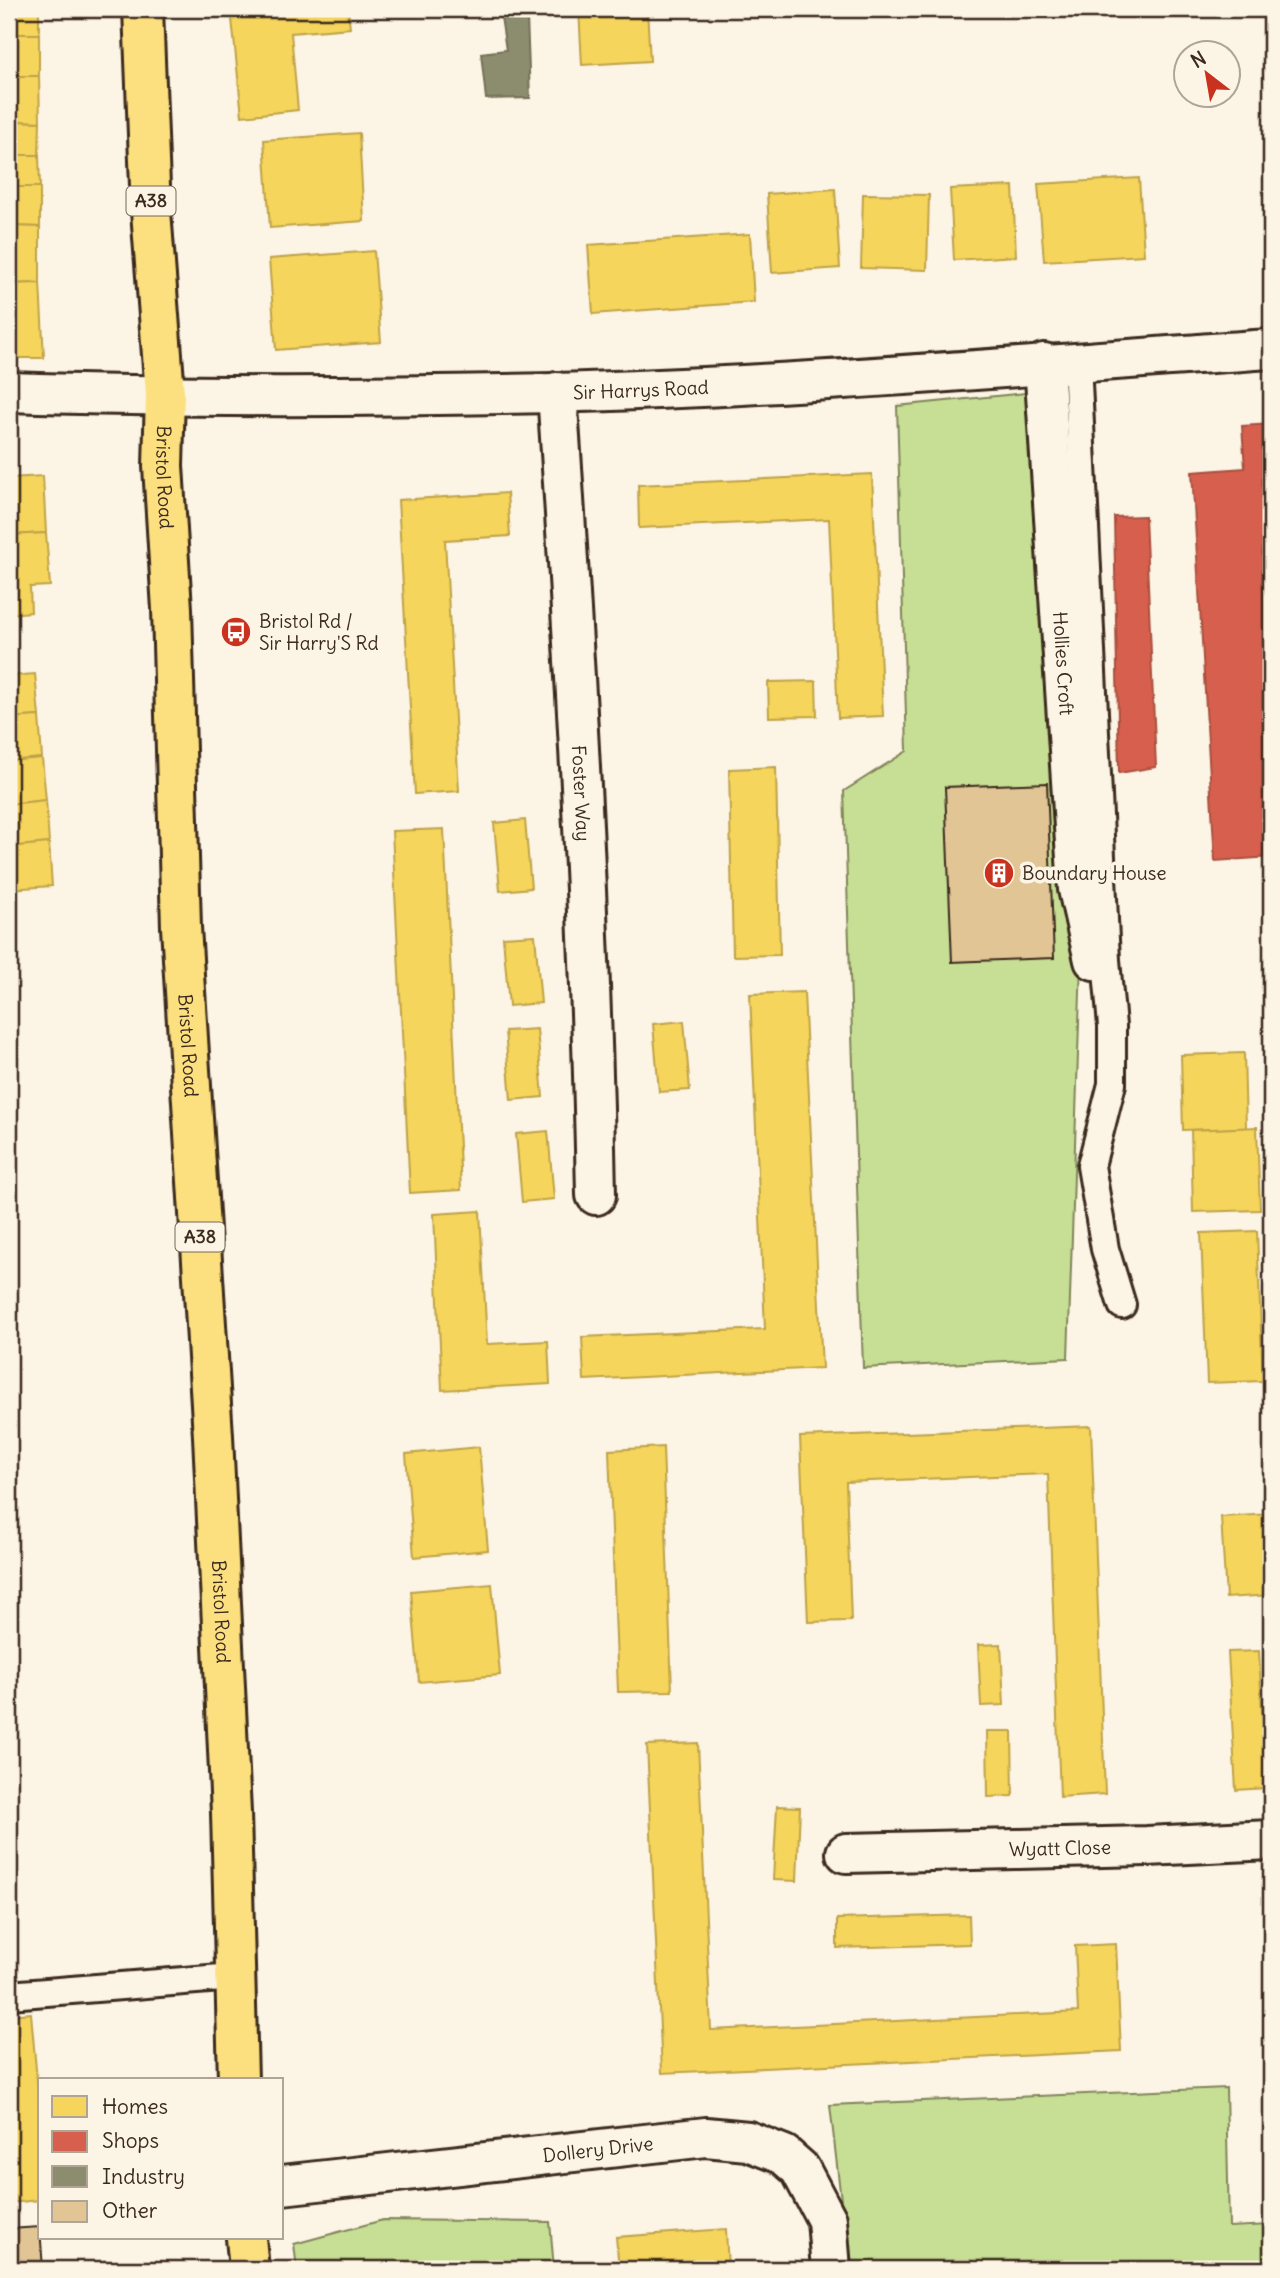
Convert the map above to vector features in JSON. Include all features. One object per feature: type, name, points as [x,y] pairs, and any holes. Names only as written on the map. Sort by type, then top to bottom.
[{"type":"highway","name":"Bristol Road","points":[[143,9],[151,211],[164,394],[163,466],[172,608],[181,927],[213,1436],[231,1812],[238,2078]]},
{"type":"highway","points":[[246,2240],[248,2269]]},
{"type":"street","name":"Sir Harrys Road","points":[[9,392],[226,397],[557,393],[896,376],[1271,349]]},
{"type":"street","name":"Hollies Croft","points":[[1061,363],[1078,889],[1094,960]]},
{"type":"street","name":"Foster Way","points":[[557,393],[579,724],[592,986],[596,1195]]},
{"type":"street","name":"Wyatt Close","points":[[846,1853],[1147,1846],[1271,1840]]},
{"type":"street","name":"Dollery Drive","points":[[284,2185],[706,2137],[748,2141],[784,2155],[800,2169],[827,2220],[831,2269]]},
{"type":"lane","points":[[1061,363],[1112,1026],[1112,1084],[1091,1166],[1105,1249],[1122,1305]]},
{"type":"lane","points":[[9,1995],[234,1977]]},
{"type":"green space","points":[[1046,391],[1081,962],[1068,1358],[863,1368],[844,791],[907,751],[897,406]]},
{"type":"green space","points":[[1226,2088],[1229,2227],[1271,2225],[1271,2269],[849,2269],[830,2105]]},
{"type":"green space","points":[[383,2220],[550,2222],[554,2269],[297,2269],[294,2244]]},
{"type":"building: Homes","points":[[9,9],[39,9],[39,34],[9,34]]},
{"type":"building: Homes","points":[[231,9],[348,9],[350,28],[291,33],[298,110],[242,116]]},
{"type":"building: Homes","points":[[579,9],[647,9],[650,61],[582,65]]},
{"type":"building: Homes","points":[[9,34],[39,34],[39,76],[9,76]]},
{"type":"building: Homes","points":[[9,76],[39,76],[40,122],[9,121]]},
{"type":"building: Homes","points":[[9,121],[40,122],[39,155],[9,155]]},
{"type":"building: Homes","points":[[359,133],[364,221],[270,228],[264,140]]},
{"type":"building: Homes","points":[[9,155],[39,155],[40,187],[9,187]]},
{"type":"building: Homes","points":[[1139,178],[1144,255],[1044,261],[1038,184]]},
{"type":"building: Homes","points":[[1013,186],[1016,256],[954,260],[950,189]]},
{"type":"building: Homes","points":[[9,187],[40,187],[40,227],[9,226]]},
{"type":"building: Homes","points":[[835,189],[840,268],[772,273],[767,194]]},
{"type":"building: Homes","points":[[863,194],[929,195],[927,270],[861,268]]},
{"type":"building: Homes","points":[[9,226],[40,227],[40,283],[9,284]]},
{"type":"building: Homes","points":[[750,234],[754,302],[593,314],[588,245]]},
{"type":"building: Homes","points":[[374,251],[381,342],[276,350],[269,259]]},
{"type":"building: Homes","points":[[40,283],[44,358],[9,358],[9,284]]},
{"type":"building: Homes","points":[[872,474],[883,716],[838,718],[829,519],[639,528],[638,485]]},
{"type":"building: Homes","points":[[43,476],[46,533],[9,535],[9,478]]},
{"type":"building: Homes","points":[[507,493],[510,536],[445,540],[459,791],[415,794],[398,500]]},
{"type":"building: Homes","points":[[46,533],[50,586],[30,587],[31,612],[9,614],[9,535]]},
{"type":"building: Homes","points":[[35,674],[39,716],[9,718],[9,676]]},
{"type":"building: Homes","points":[[816,681],[817,716],[769,717],[768,682]]},
{"type":"building: Homes","points":[[39,716],[42,758],[9,761],[9,718]]},
{"type":"building: Homes","points":[[42,758],[46,800],[9,804],[9,761]]},
{"type":"building: Homes","points":[[776,767],[780,955],[733,956],[729,769]]},
{"type":"building: Homes","points":[[46,800],[49,843],[9,847],[9,804]]},
{"type":"building: Homes","points":[[525,820],[531,888],[500,891],[494,823]]},
{"type":"building: Homes","points":[[444,829],[461,1190],[410,1193],[392,831]]},
{"type":"building: Homes","points":[[49,843],[52,886],[9,889],[9,847]]},
{"type":"building: Homes","points":[[535,935],[541,1003],[509,1006],[503,937]]},
{"type":"building: Homes","points":[[804,992],[822,1368],[584,1380],[582,1337],[765,1329],[750,994]]},
{"type":"building: Homes","points":[[684,1021],[690,1090],[659,1092],[653,1024]]},
{"type":"building: Homes","points":[[537,1029],[543,1097],[511,1100],[505,1031]]},
{"type":"building: Homes","points":[[1244,1053],[1246,1128],[1183,1130],[1181,1055]]},
{"type":"building: Homes","points":[[1257,1127],[1260,1210],[1193,1212],[1191,1130]]},
{"type":"building: Homes","points":[[548,1131],[554,1199],[522,1202],[516,1134]]},
{"type":"building: Homes","points":[[480,1211],[487,1344],[548,1341],[550,1384],[442,1390],[434,1214]]},
{"type":"building: Homes","points":[[1257,1231],[1263,1381],[1207,1383],[1201,1233]]},
{"type":"building: Homes","points":[[1091,1426],[1105,1794],[1060,1797],[1048,1474],[846,1482],[851,1621],[808,1622],[800,1437]]},
{"type":"building: Homes","points":[[479,1447],[488,1550],[414,1557],[406,1454]]},
{"type":"building: Homes","points":[[663,1447],[672,1691],[618,1692],[609,1450]]},
{"type":"building: Homes","points":[[1271,1514],[1271,1595],[1226,1598],[1221,1517]]},
{"type":"building: Homes","points":[[492,1584],[500,1675],[419,1682],[411,1591]]},
{"type":"building: Homes","points":[[1001,1644],[1004,1705],[981,1706],[978,1645]]},
{"type":"building: Homes","points":[[1259,1651],[1266,1788],[1236,1790],[1228,1652]]},
{"type":"building: Homes","points":[[987,1731],[1012,1731],[1013,1796],[988,1797]]},
{"type":"building: Homes","points":[[698,1743],[711,2030],[1078,2012],[1075,1946],[1116,1944],[1121,2051],[662,2073],[647,1745]]},
{"type":"building: Homes","points":[[777,1806],[800,1807],[797,1881],[773,1880]]},
{"type":"building: Homes","points":[[969,1915],[970,1944],[837,1948],[837,1919]]},
{"type":"building: Homes","points":[[31,2013],[38,2092],[38,2200],[9,2203],[9,2015]]},
{"type":"building: Homes","points":[[726,2229],[728,2269],[619,2269],[616,2237]]},
{"type":"building: Shops","points":[[1271,424],[1271,857],[1215,861],[1192,472],[1245,468],[1242,426]]},
{"type":"building: Shops","points":[[1145,516],[1156,767],[1119,773],[1114,517]]},
{"type":"building: Industry","points":[[527,16],[530,98],[486,99],[481,53],[506,50],[501,17]]},
{"type":"building: Other","name":"Boundary House","points":[[1047,783],[1054,958],[952,962],[945,787]]},
{"type":"building: Other","points":[[38,2227],[43,2269],[9,2269],[9,2229]]},
{"type":"place","name":"Bristol Rd / Sir Harry'S Rd","points":[[236,632]]},
{"type":"place","name":"Boundary House","points":[[999,873]]}]
